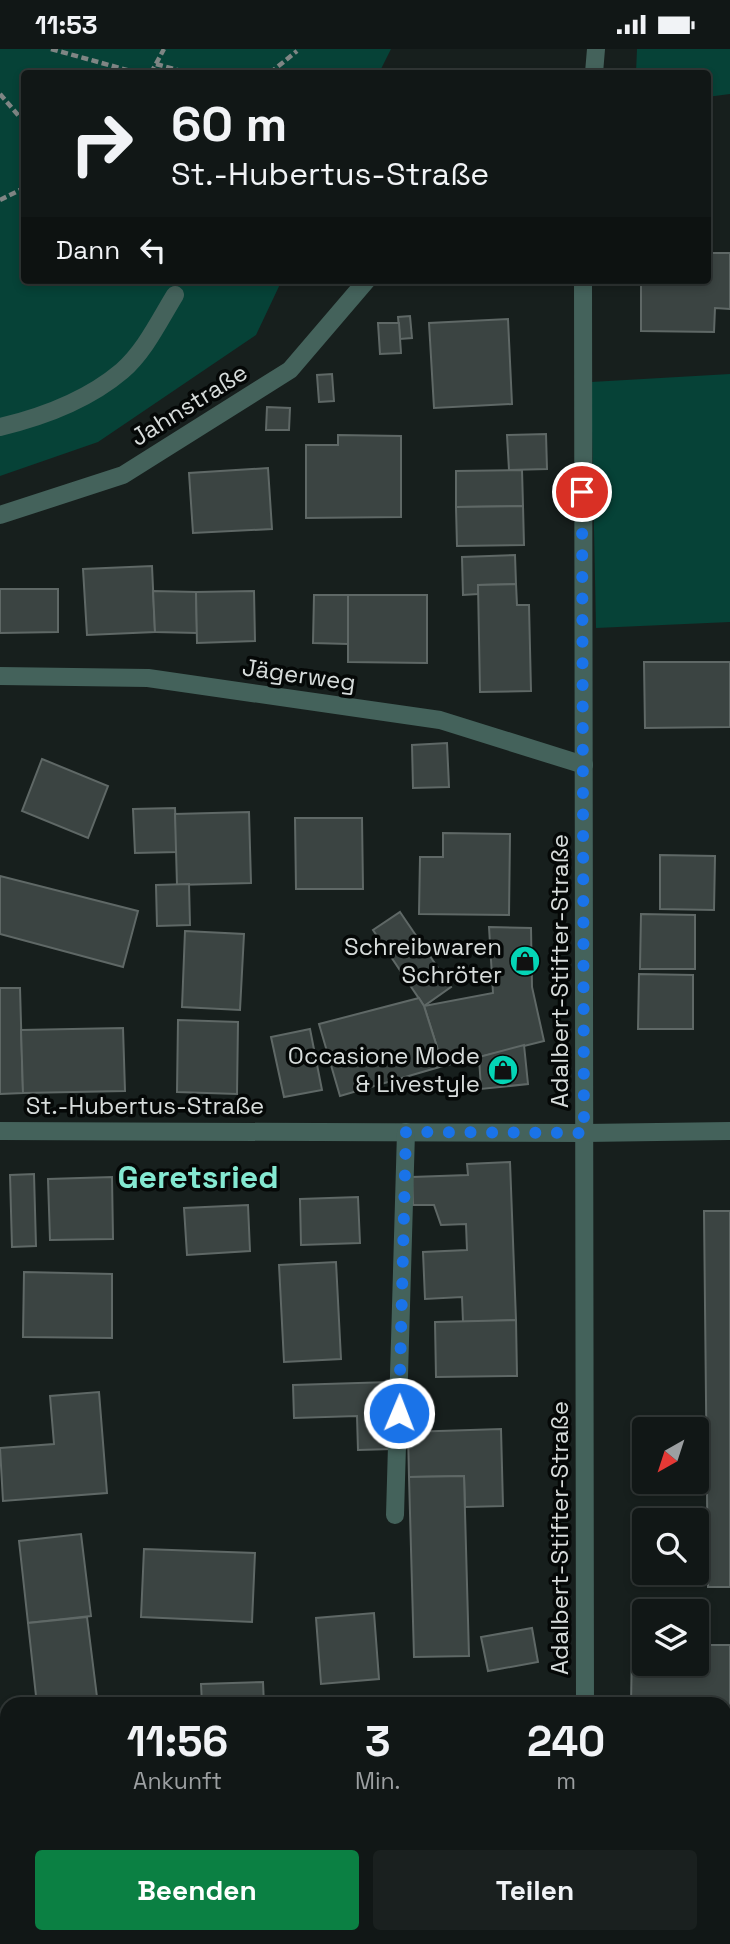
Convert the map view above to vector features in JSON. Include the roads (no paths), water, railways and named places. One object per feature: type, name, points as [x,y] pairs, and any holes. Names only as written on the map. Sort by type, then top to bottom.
[{"type":"street","points":[[594,70],[596,49]]},
{"type":"street","name":"Jahnstraße","points":[[0,515],[123,475],[290,370],[364,284]]},
{"type":"street","name":"Adalbert-Stifter-Straße","points":[[583,284],[584,1697]]},
{"type":"street","points":[[0,427],[22,422],[80,398],[122,370],[147,341],[175,295]]},
{"type":"street","name":"Jägerweg","points":[[0,676],[148,678],[440,720],[584,765]]},
{"type":"street","name":"St.-Hubertus-Straße","points":[[0,1131],[730,1131]]},
{"type":"street","points":[[395,1515],[406,1132]]},
{"type":"place","name":"Schreibwaren Schröter","points":[[525,961]]},
{"type":"place","name":"Occasione Mode & Livestyle","points":[[503,1070]]},
{"type":"district","name":"Geretsried","points":[[198,1177]]}]
